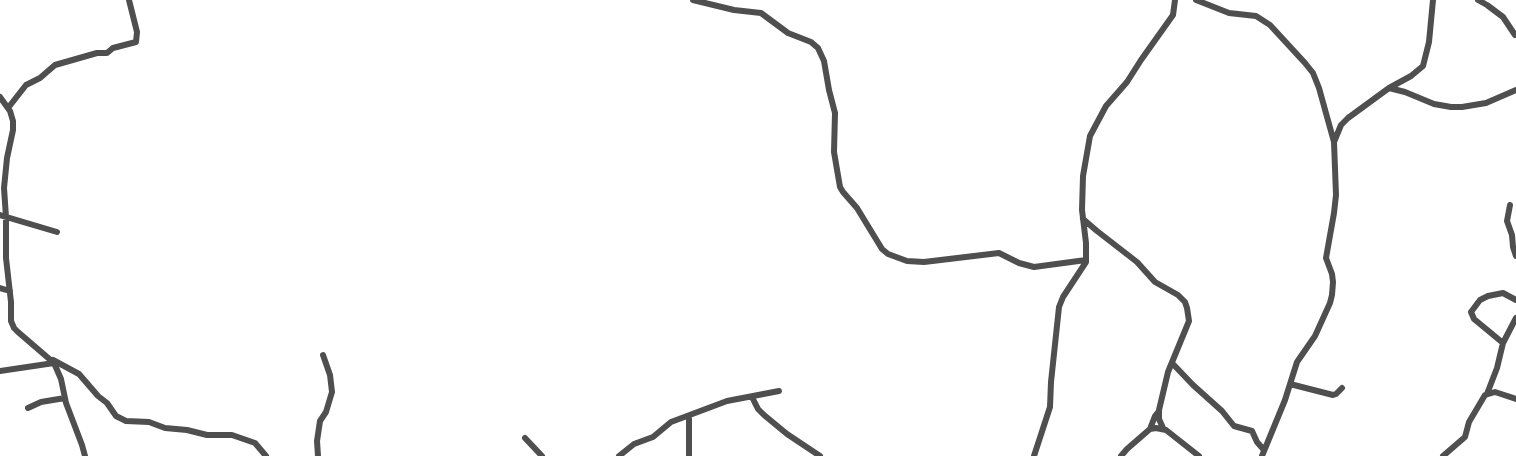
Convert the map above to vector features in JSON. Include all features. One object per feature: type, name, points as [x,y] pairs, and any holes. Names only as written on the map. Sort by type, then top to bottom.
[{"type":"street","points":[[8,108],[26,85],[40,78],[54,66],[96,53],[107,52],[113,48],[136,42],[137,32],[129,0]]},
{"type":"street","points":[[693,0],[734,10],[760,13],[788,33],[811,42],[818,48],[824,60],[828,90],[835,114],[834,152],[840,187],[860,212],[882,249],[888,254],[907,261],[924,262],[999,253],[1019,263],[1034,267],[1086,260]]},
{"type":"street","points":[[1034,456],[1050,407],[1051,382],[1059,307],[1063,297],[1085,264],[1086,260],[1083,219],[1083,176],[1091,132],[1106,106],[1127,82],[1173,15],[1175,0]]},
{"type":"street","points":[[1196,0],[1229,13],[1256,16],[1264,20],[1274,29],[1313,73],[1319,88],[1334,142],[1336,195],[1326,258],[1332,274],[1332,295],[1330,303],[1315,336],[1297,362],[1263,453]]},
{"type":"street","points":[[1334,142],[1341,125],[1348,118],[1389,88],[1411,76],[1422,66],[1429,42],[1433,0]]},
{"type":"street","points":[[1478,0],[1497,12],[1516,35]]},
{"type":"street","points":[[1389,88],[1405,92],[1434,104],[1451,107],[1462,107],[1486,103],[1516,90]]},
{"type":"street","points":[[0,97],[8,108],[13,121],[13,130],[5,176],[3,216],[10,291],[11,321],[14,328],[53,361],[79,374],[116,416],[126,421],[149,422],[165,428],[207,434],[232,435],[251,441],[266,456]]},
{"type":"street","points":[[1510,205],[1507,221],[1512,235],[1513,247],[1516,256]]},
{"type":"street","points":[[3,216],[57,232]]},
{"type":"street","points":[[1083,219],[1137,262],[1155,282],[1176,294],[1185,302],[1189,312],[1189,321],[1166,378],[1159,410],[1159,419],[1163,428],[1199,456]]},
{"type":"street","points":[[0,288],[10,291]]},
{"type":"street","points":[[1503,343],[1473,318],[1470,312],[1480,300],[1488,296],[1503,293],[1516,300]]},
{"type":"street","points":[[1442,456],[1464,437],[1469,422],[1487,394],[1497,368],[1503,343],[1516,318]]},
{"type":"street","points":[[318,456],[317,441],[320,422],[326,412],[332,392],[330,375],[323,355]]},
{"type":"street","points":[[0,370],[53,361]]},
{"type":"street","points":[[53,361],[61,379],[65,398],[85,456]]},
{"type":"street","points":[[1172,363],[1193,385],[1222,411],[1234,426],[1252,432],[1263,453]]},
{"type":"street","points":[[1290,384],[1332,395],[1336,394],[1342,388]]},
{"type":"street","points":[[619,456],[634,444],[654,437],[668,423],[727,401],[752,398],[779,392]]},
{"type":"street","points":[[1487,394],[1497,392],[1516,398]]},
{"type":"street","points":[[28,408],[41,402],[65,398]]},
{"type":"street","points":[[752,398],[758,409],[764,415],[787,434],[820,456]]},
{"type":"street","points":[[1122,456],[1127,448],[1150,429],[1159,410]]},
{"type":"street","points":[[689,416],[689,456]]},
{"type":"street","points":[[1150,429],[1163,428]]},
{"type":"street","points":[[525,438],[542,456]]}]
